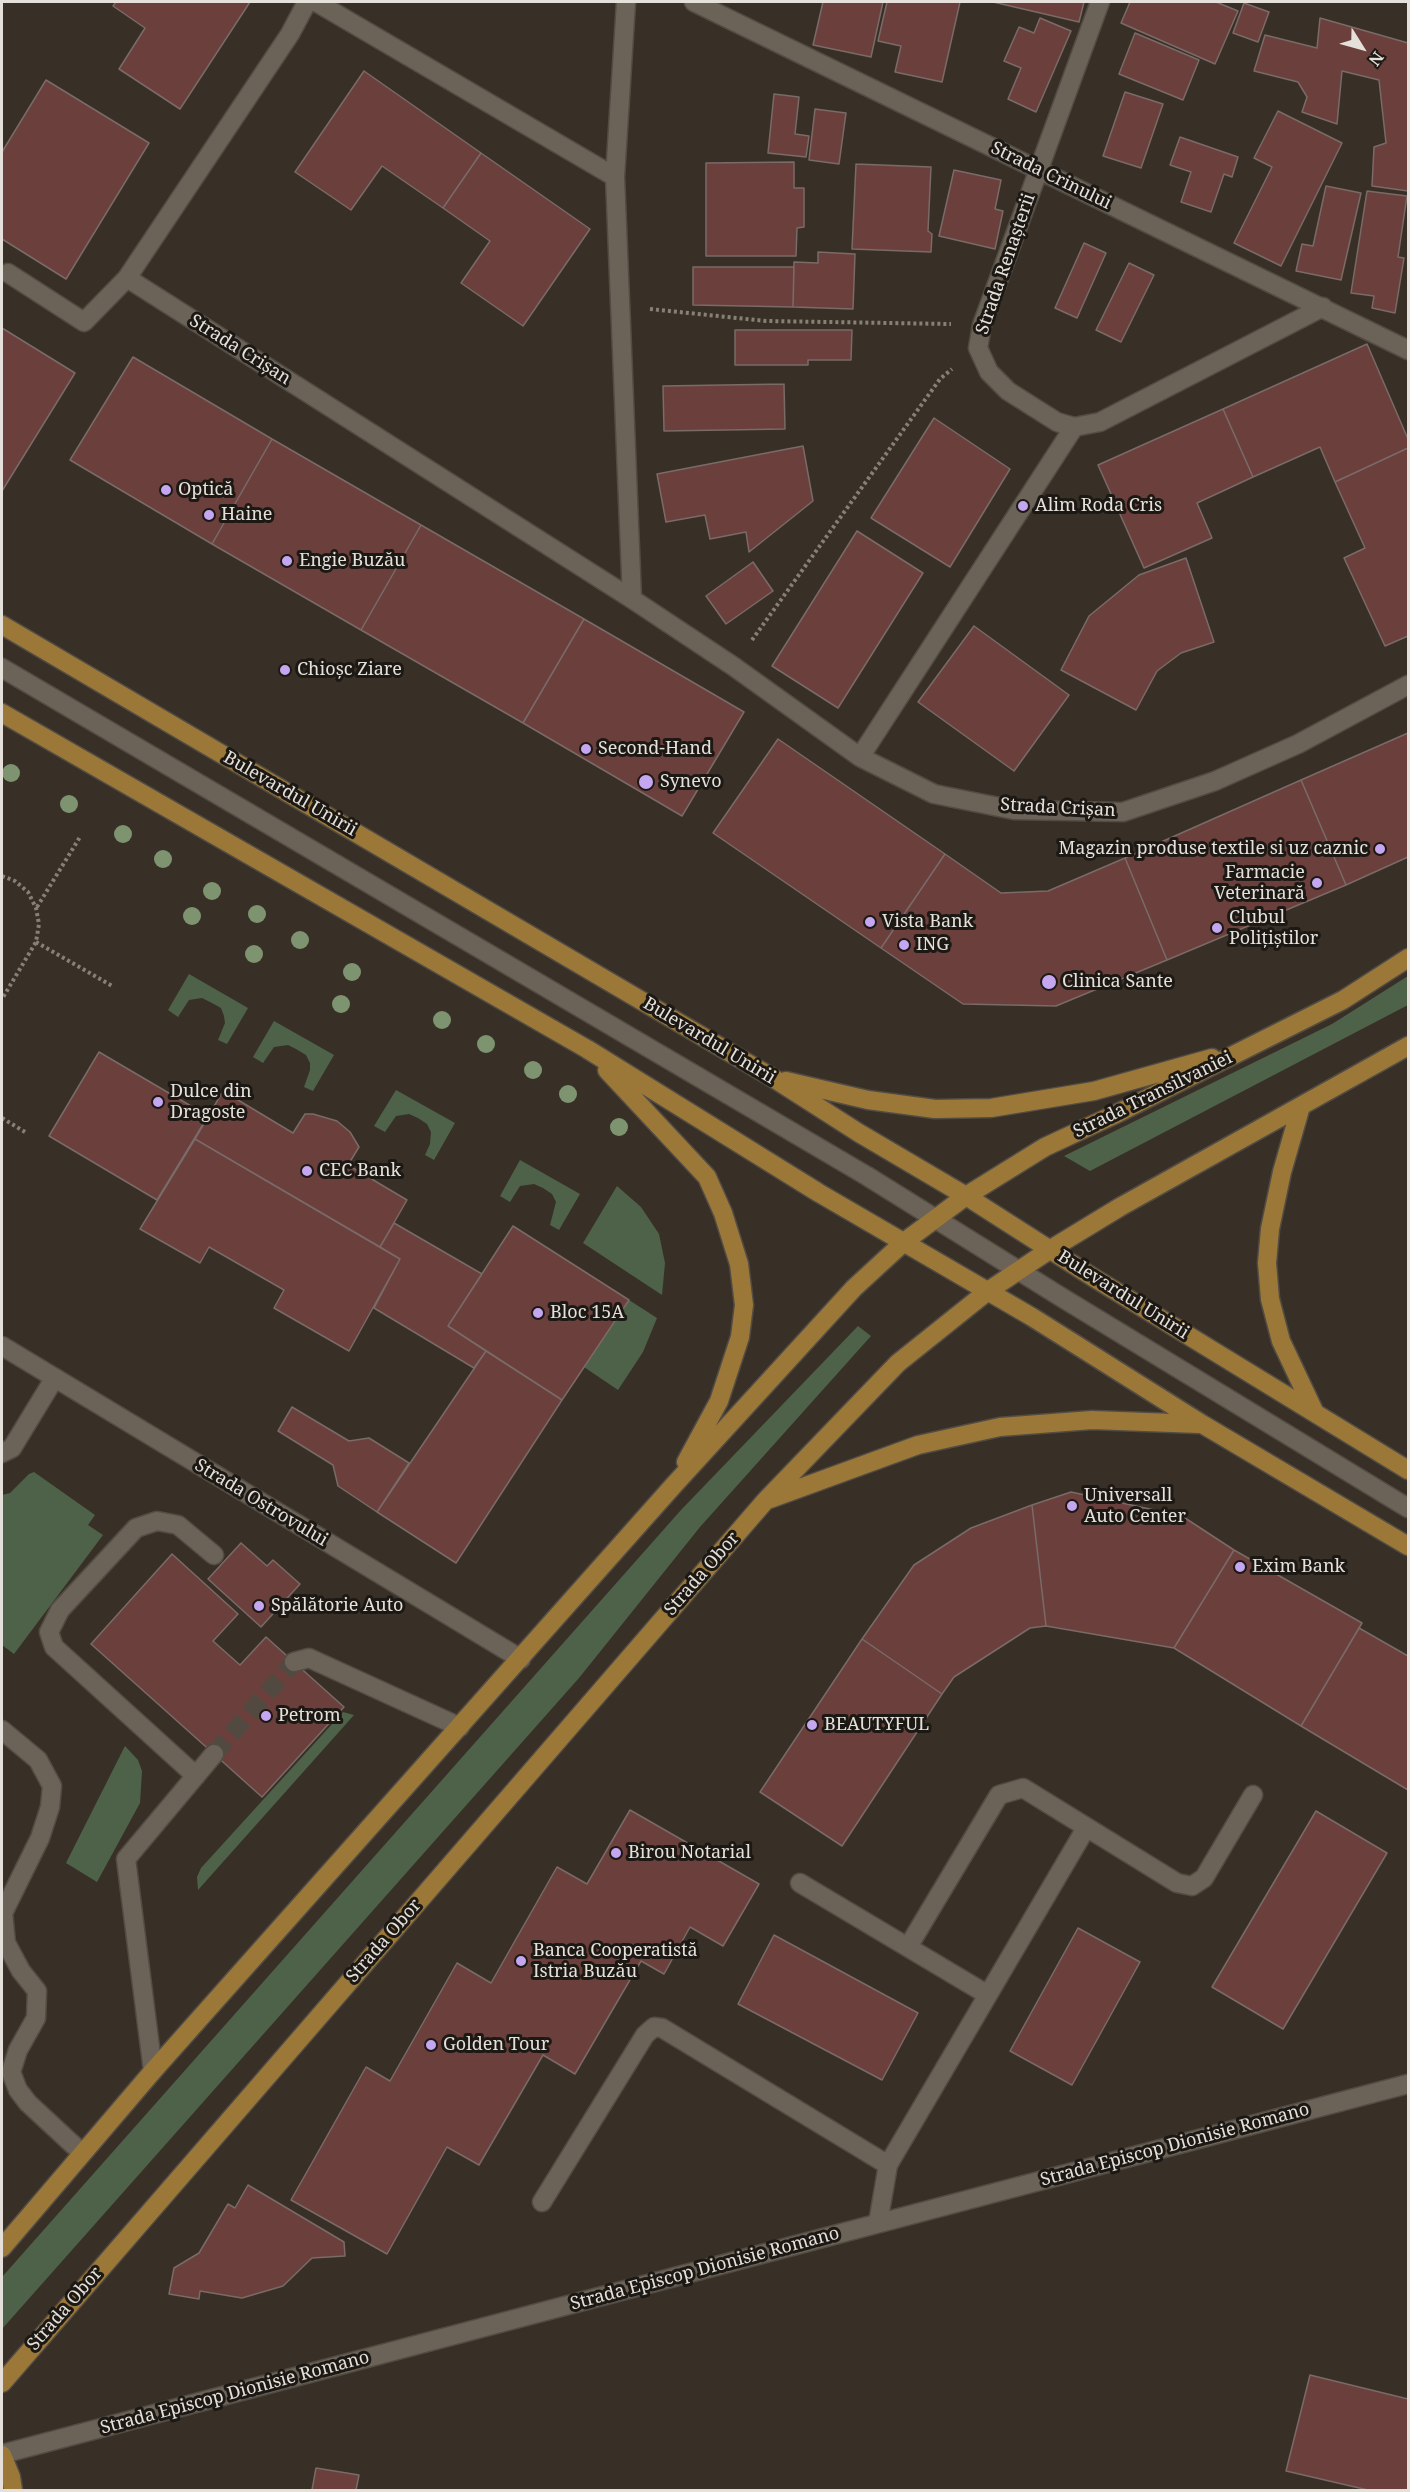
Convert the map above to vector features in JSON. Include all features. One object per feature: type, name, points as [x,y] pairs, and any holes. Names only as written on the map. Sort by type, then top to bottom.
[{"type":"main road","name":"Bulevardul Unirii","points":[[2,625],[773,1078],[1408,1470]]},
{"type":"main road","points":[[2,713],[587,1049],[819,1193],[988,1291],[1202,1424],[1408,1546]]},
{"type":"main road","name":"Strada Transilvaniei","points":[[673,1486],[854,1288],[904,1242],[966,1196],[1045,1147],[1257,1045],[1343,1000],[1408,958]]},
{"type":"main road","points":[[773,1078],[879,1101],[935,1109],[991,1108],[1094,1091],[1257,1045]]},
{"type":"main road","points":[[988,1291],[1050,1249],[1120,1207],[1408,1046]]},
{"type":"main road","points":[[2,2248],[153,2071],[673,1486],[719,1401],[740,1337],[744,1305],[739,1264],[723,1213],[707,1177],[587,1049]]},
{"type":"main road","points":[[1301,1106],[1282,1172],[1270,1229],[1267,1263],[1270,1299],[1281,1341],[1315,1413]]},
{"type":"main road","name":"Strada Obor","points":[[2,2383],[766,1500],[898,1363],[988,1291]]},
{"type":"main road","points":[[766,1500],[918,1445],[1000,1427],[1092,1420],[1202,1424]]},
{"type":"main road","points":[[2,2454],[11,2477],[13,2490]]},
{"type":"street","points":[[8,273],[84,322],[127,278],[290,34],[307,2]]},
{"type":"street","points":[[316,2],[615,177]]},
{"type":"street","points":[[626,2],[615,177],[632,599]]},
{"type":"street","name":"Strada Crinului","points":[[694,2],[1408,350]]},
{"type":"street","name":"Strada Renașterii","points":[[1074,427],[1057,422],[1008,391],[989,372],[978,348],[982,325],[1100,2]]},
{"type":"street","name":"Strada Crișan","points":[[127,278],[632,599],[733,666],[860,757],[934,794],[1014,810],[1123,812],[1215,781],[1298,744],[1408,685]]},
{"type":"street","points":[[860,757],[1074,427],[1100,422],[1323,307]]},
{"type":"street","name":"Bulevardul Unirii","points":[[2,668],[937,1219],[1408,1508]]},
{"type":"street","name":"Strada Ostrovului","points":[[2,1346],[521,1659]]},
{"type":"street","points":[[2,1453],[12,1448],[54,1379]]},
{"type":"street","points":[[196,1776],[54,1647],[49,1632],[60,1610],[136,1528],[157,1521],[178,1525],[214,1555]]},
{"type":"street","points":[[294,1662],[309,1658],[460,1727]]},
{"type":"street","points":[[2,1730],[38,1761],[52,1786],[50,1807],[40,1838],[3,1913],[6,1943],[21,1971],[37,1991],[36,2018],[18,2050],[11,2072],[18,2090],[28,2103],[82,2153]]},
{"type":"street","points":[[153,2071],[126,1859],[214,1754]]},
{"type":"street","points":[[908,1947],[999,1795],[1023,1788],[1177,1884],[1192,1886],[1204,1878],[1253,1795]]},
{"type":"street","points":[[878,2223],[888,2165],[1086,1828]]},
{"type":"street","points":[[800,1883],[988,1995]]},
{"type":"street","points":[[542,2202],[645,2035],[654,2027],[662,2028],[888,2165]]},
{"type":"street","name":"Strada Episcop Dionisie Romano","points":[[2,2454],[1408,2084]]},
{"type":"path","points":[[620,306],[766,321],[982,325]]},
{"type":"path","points":[[733,666],[940,379],[978,348]]},
{"type":"path","points":[[36,908],[80,837]]},
{"type":"path","points":[[2,876],[15,881],[28,892],[36,908],[39,924],[36,942],[2,999]]},
{"type":"path","points":[[36,942],[114,987]]},
{"type":"path","points":[[2,1118],[25,1132]]},
{"type":"green space","points":[[189,974],[248,1008],[227,1044],[218,1040],[225,1023],[221,1008],[202,998],[189,1000],[178,1017],[168,1010]]},
{"type":"green space","points":[[1408,976],[1408,1005],[1090,1171],[1064,1156],[1332,1024]]},
{"type":"green space","points":[[274,1021],[334,1055],[313,1091],[304,1087],[310,1063],[306,1055],[296,1049],[288,1045],[274,1047],[263,1063],[253,1057]]},
{"type":"green space","points":[[396,1090],[455,1123],[434,1160],[425,1155],[430,1144],[431,1132],[427,1124],[418,1118],[409,1114],[396,1116],[385,1132],[374,1126]]},
{"type":"green space","points":[[520,1160],[580,1194],[559,1230],[550,1225],[556,1202],[552,1194],[543,1188],[534,1184],[520,1186],[510,1202],[500,1196]]},
{"type":"green space","points":[[617,1186],[641,1207],[659,1234],[665,1263],[662,1295],[583,1243]]},
{"type":"green space","points":[[629,1300],[657,1318],[643,1352],[618,1390],[584,1367]]},
{"type":"green space","points":[[858,1326],[871,1336],[700,1527],[579,1678],[2,2329],[2,2277],[681,1510]]},
{"type":"green space","points":[[34,1472],[95,1515],[88,1525],[103,1535],[14,1654],[2,1645],[2,1495],[10,1493]]},
{"type":"green space","points":[[343,1712],[354,1715],[198,1890],[197,1877],[201,1868]]},
{"type":"green space","points":[[125,1746],[138,1760],[142,1771],[140,1803],[97,1882],[66,1863]]},
{"type":"building","points":[[116,2],[250,2],[180,109],[119,69],[145,28],[113,6]]},
{"type":"building","points":[[823,2],[883,2],[871,57],[813,45]]},
{"type":"building","points":[[887,2],[960,2],[942,82],[895,72],[901,46],[878,41]]},
{"type":"building","points":[[993,2],[1084,2],[1079,22]]},
{"type":"building","points":[[1130,2],[1216,2],[1238,11],[1215,64],[1121,23]]},
{"type":"building","points":[[1244,3],[1269,12],[1258,42],[1233,33]]},
{"type":"building","points":[[1040,18],[1071,31],[1036,112],[1008,99],[1021,68],[1004,61],[1019,27],[1034,33]]},
{"type":"building","points":[[1320,18],[1408,43],[1408,191],[1372,186],[1374,147],[1386,143],[1379,80],[1342,71],[1337,124],[1302,112],[1307,97],[1298,82],[1254,71],[1265,35],[1317,48]]},
{"type":"building","points":[[1135,33],[1199,60],[1183,100],[1119,74]]},
{"type":"building","points":[[364,71],[481,153],[443,208],[382,166],[351,210],[295,172]]},
{"type":"building","points":[[46,80],[149,143],[66,279],[2,239],[2,152]]},
{"type":"building","points":[[1125,92],[1163,104],[1141,168],[1103,156]]},
{"type":"building","points":[[774,94],[799,97],[795,134],[809,136],[806,157],[768,153]]},
{"type":"building","points":[[815,109],[846,113],[839,164],[809,160]]},
{"type":"building","points":[[1278,111],[1342,143],[1281,266],[1234,243],[1272,167],[1254,158]]},
{"type":"building","points":[[1180,137],[1238,157],[1232,177],[1224,174],[1211,212],[1181,202],[1191,172],[1170,165]]},
{"type":"building","points":[[481,153],[590,229],[523,326],[461,283],[490,241],[443,208]]},
{"type":"building","points":[[794,162],[794,188],[804,188],[804,227],[797,228],[796,256],[706,256],[706,163]]},
{"type":"building","points":[[856,164],[931,167],[928,231],[932,234],[931,252],[852,249]]},
{"type":"building","points":[[954,170],[1001,180],[995,209],[1003,211],[995,249],[939,236]]},
{"type":"building","points":[[1326,186],[1361,193],[1341,280],[1296,271],[1302,244],[1313,246]]},
{"type":"building","points":[[1367,191],[1407,196],[1398,257],[1404,258],[1395,313],[1372,308],[1374,296],[1351,293]]},
{"type":"building","points":[[1084,243],[1106,253],[1077,318],[1055,308]]},
{"type":"building","points":[[818,252],[855,254],[853,309],[793,307],[794,262],[818,263]]},
{"type":"building","points":[[1129,263],[1154,275],[1121,342],[1096,330]]},
{"type":"building","points":[[693,267],[794,267],[793,307],[693,305]]},
{"type":"building","points":[[2,328],[75,373],[2,491]]},
{"type":"building","points":[[735,330],[852,330],[851,360],[808,360],[808,365],[735,365]]},
{"type":"building","points":[[1367,344],[1408,439],[1408,448],[1335,482],[1320,447],[1253,477],[1223,409]]},
{"type":"building","points":[[133,357],[272,439],[212,544],[70,460]]},
{"type":"building","points":[[784,384],[785,429],[664,431],[663,386]]},
{"type":"building","points":[[1223,409],[1253,477],[1197,503],[1212,538],[1144,568],[1098,465]]},
{"type":"building","points":[[934,418],[1010,469],[950,567],[871,518]]},
{"type":"building","points":[[272,439],[421,525],[361,630],[212,544]]},
{"type":"building","points":[[803,446],[813,501],[749,552],[746,532],[710,539],[705,515],[666,522],[657,474]]},
{"type":"building","points":[[1408,448],[1408,636],[1385,646],[1344,558],[1365,548],[1335,482]]},
{"type":"building","points":[[421,525],[584,619],[523,723],[361,630]]},
{"type":"building","points":[[857,531],[923,573],[838,708],[772,666]]},
{"type":"building","points":[[1186,558],[1214,642],[1181,653],[1157,671],[1136,710],[1061,670],[1089,616],[1139,575]]},
{"type":"building","points":[[753,562],[773,591],[726,624],[706,596]]},
{"type":"building","points":[[584,619],[744,712],[682,816],[523,723]]},
{"type":"building","points":[[974,626],[1069,695],[1014,771],[918,702]]},
{"type":"building","points":[[1408,733],[1408,857],[1346,885],[1301,780]]},
{"type":"building","points":[[778,739],[945,854],[881,948],[713,833]]},
{"type":"building","points":[[1301,780],[1346,885],[1167,960],[1125,858]]},
{"type":"building","points":[[945,854],[1001,893],[1048,891],[1125,858],[1167,960],[1056,1006],[963,1004],[881,948]]},
{"type":"building","points":[[99,1052],[208,1116],[157,1200],[49,1136]]},
{"type":"building","points":[[223,1091],[293,1133],[305,1114],[337,1121],[350,1132],[359,1147],[348,1165],[407,1200],[380,1247],[195,1139]]},
{"type":"building","points":[[195,1139],[400,1259],[349,1351],[274,1308],[284,1290],[209,1247],[200,1263],[140,1229]]},
{"type":"building","points":[[394,1223],[482,1274],[448,1326],[486,1351],[474,1368],[374,1308],[400,1259],[380,1247]]},
{"type":"building","name":"Bloc 15A","points":[[513,1226],[629,1300],[562,1400],[448,1326]]},
{"type":"building","points":[[486,1351],[562,1400],[456,1563],[377,1512]]},
{"type":"building","points":[[292,1407],[349,1441],[369,1438],[409,1463],[377,1512],[338,1486],[333,1465],[278,1431]]},
{"type":"building","points":[[1071,1492],[1182,1516],[1234,1550],[1174,1648],[1046,1626],[1032,1505]]},
{"type":"building","points":[[1032,1505],[1046,1626],[1030,1628],[954,1677],[942,1694],[862,1639],[914,1565],[971,1528]]},
{"type":"building","name":"Spălătorie Auto","points":[[241,1543],[267,1566],[273,1560],[300,1584],[261,1627],[208,1579]]},
{"type":"building","points":[[1234,1550],[1362,1623],[1301,1726],[1174,1648]]},
{"type":"building","points":[[172,1554],[238,1614],[213,1641],[240,1665],[266,1637],[344,1707],[262,1797],[91,1644]]},
{"type":"building","points":[[1359,1628],[1408,1656],[1408,1790],[1301,1726]]},
{"type":"building","points":[[862,1639],[942,1694],[842,1846],[760,1792]]},
{"type":"building","points":[[630,1810],[759,1884],[723,1946],[690,1927],[664,1974],[641,1961],[575,2074],[543,2055],[479,2165],[447,2147],[387,2254],[291,2200],[366,2067],[390,2081],[457,1963],[491,1983],[557,1867],[587,1884]]},
{"type":"building","points":[[1316,1811],[1387,1853],[1283,2029],[1212,1987]]},
{"type":"building","points":[[1078,1928],[1140,1962],[1072,2085],[1010,2051]]},
{"type":"building","points":[[774,1935],[918,2013],[882,2080],[738,2004]]},
{"type":"building","points":[[248,2185],[344,2242],[345,2256],[312,2258],[283,2286],[242,2298],[200,2291],[199,2299],[169,2294],[174,2268],[199,2253],[228,2204],[235,2208]]},
{"type":"building","points":[[1310,2375],[1408,2399],[1408,2490],[1368,2490],[1286,2471]]},
{"type":"building","points":[[316,2468],[359,2475],[356,2490],[312,2490]]},
{"type":"tunnel","points":[[214,1754],[294,1662]]},
{"type":"place","name":"Optică","points":[[166,490]]},
{"type":"place","name":"Alim Roda Cris","points":[[1023,506]]},
{"type":"place","name":"Haine","points":[[209,515]]},
{"type":"place","name":"Engie Buzău","points":[[287,561]]},
{"type":"place","name":"Chioșc Ziare","points":[[285,670]]},
{"type":"place","name":"Second-Hand","points":[[586,749]]},
{"type":"place","name":"Synevo","points":[[646,782]]},
{"type":"place","name":"Magazin produse textile si uz caznic","points":[[1380,849]]},
{"type":"place","name":"Farmacie Veterinară","points":[[1317,883]]},
{"type":"place","name":"Vista Bank","points":[[870,922]]},
{"type":"place","name":"Clubul Polițiștilor","points":[[1217,928]]},
{"type":"place","name":"ING","points":[[904,945]]},
{"type":"place","name":"Clinica Sante","points":[[1049,982]]},
{"type":"place","name":"Dulce din Dragoste","points":[[158,1102]]},
{"type":"place","name":"CEC Bank","points":[[307,1171]]},
{"type":"place","name":"Bloc 15A","points":[[538,1313]]},
{"type":"place","name":"Universall Auto Center","points":[[1072,1506]]},
{"type":"place","name":"Exim Bank","points":[[1240,1567]]},
{"type":"place","name":"Spălătorie Auto","points":[[259,1606]]},
{"type":"place","name":"Petrom","points":[[266,1716]]},
{"type":"place","name":"BEAUTYFUL","points":[[812,1725]]},
{"type":"place","name":"Birou Notarial","points":[[616,1853]]},
{"type":"place","name":"Banca Cooperatistă Istria Buzău","points":[[521,1961]]},
{"type":"place","name":"Golden Tour","points":[[431,2045]]}]
